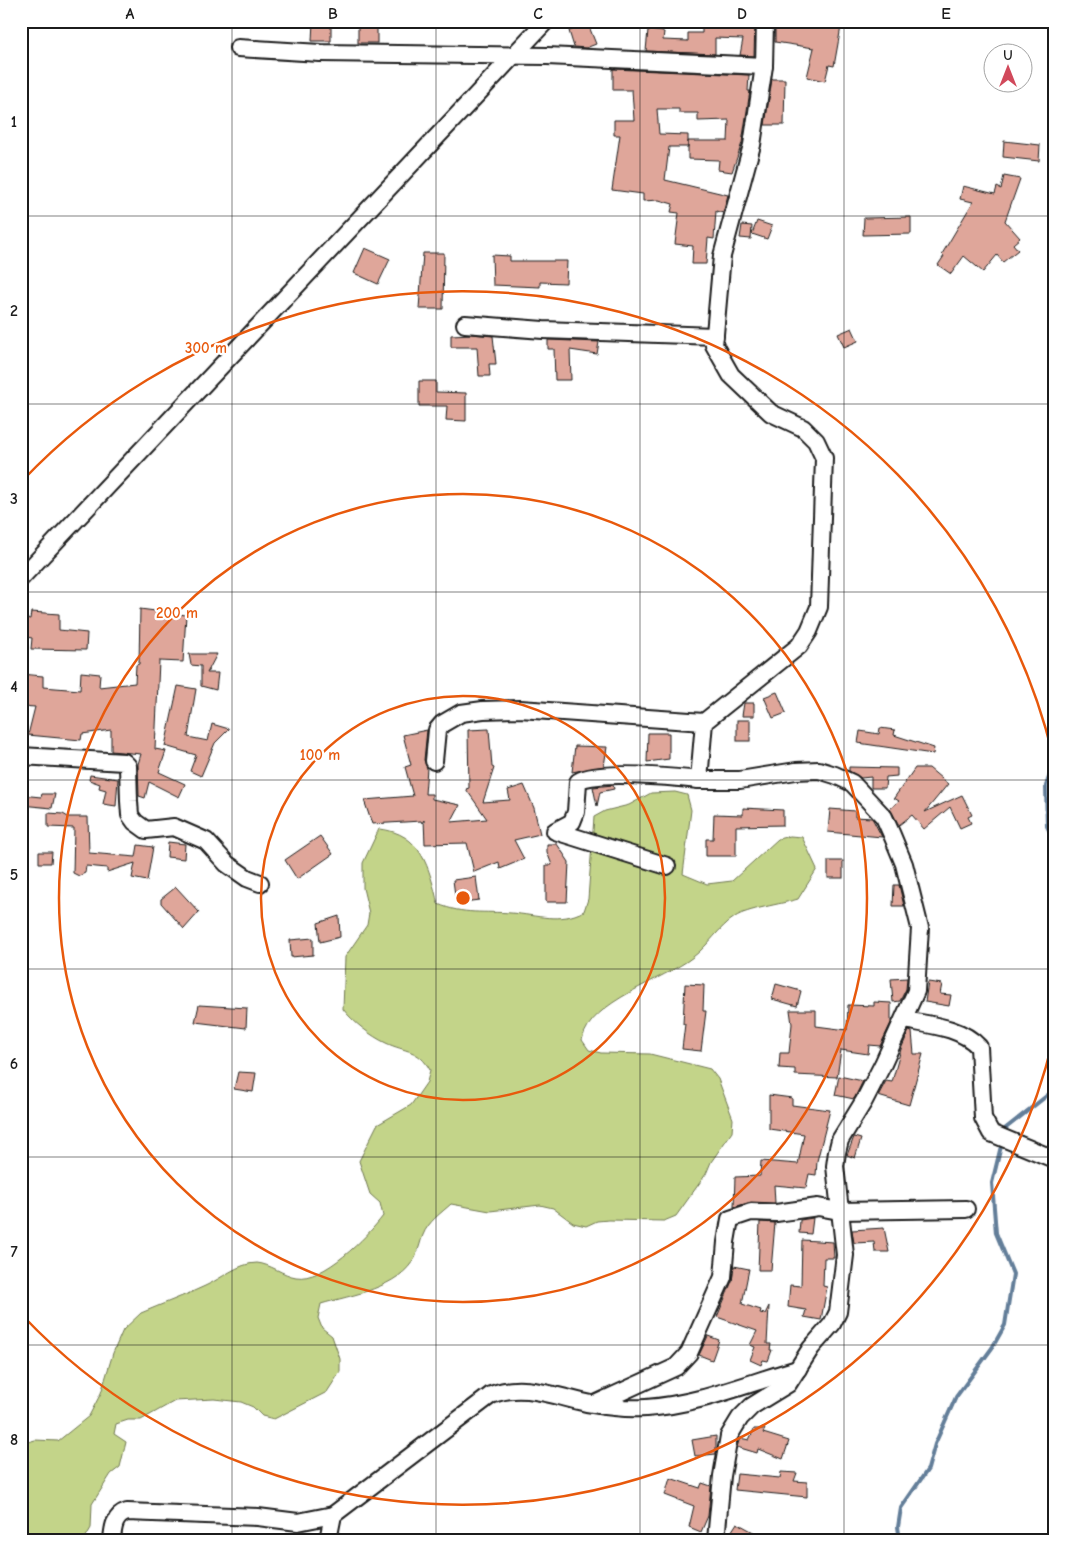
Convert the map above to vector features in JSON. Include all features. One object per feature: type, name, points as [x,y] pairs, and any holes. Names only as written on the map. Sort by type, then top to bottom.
[{"type":"street","points":[[21,578],[546,21]]},
{"type":"street","points":[[434,761],[437,730],[442,724],[461,713],[483,710],[520,709],[704,722],[799,646],[813,624],[819,607],[825,473],[824,458],[816,441],[803,428],[771,413],[731,375],[714,345],[722,256],[752,146],[764,66],[765,21]]},
{"type":"street","points":[[238,48],[320,53],[514,55],[764,66]]},
{"type":"street","points":[[465,324],[543,330],[715,336]]},
{"type":"street","points":[[699,780],[704,722]]},
{"type":"street","points":[[21,756],[124,762],[128,766],[130,815],[135,822],[146,830],[174,827],[206,841],[227,864],[247,878],[260,883]]},
{"type":"street","points":[[667,866],[555,831],[572,822],[576,812],[578,782],[585,777],[622,776],[740,780],[796,771],[819,770],[852,783],[884,817],[904,864],[920,928],[916,991],[904,1020],[864,1101],[840,1140],[835,1166],[845,1255],[838,1312],[832,1324],[811,1348],[788,1384],[752,1406],[740,1418],[728,1436],[716,1540]]},
{"type":"street","points":[[904,1020],[958,1032],[970,1037],[980,1047],[983,1118],[991,1133],[1054,1159]]},
{"type":"street","points":[[594,1405],[676,1367],[688,1353],[723,1277],[730,1220],[751,1212],[776,1213],[818,1207],[839,1211],[966,1209]]},
{"type":"street","points":[[112,1540],[118,1517],[127,1512],[258,1517],[298,1522],[333,1515],[483,1401],[500,1391],[523,1389],[594,1405],[643,1408],[677,1405],[798,1369]]},
{"type":"street","points":[[328,1540],[333,1515]]},
{"type":"green space","points":[[675,792],[687,795],[691,810],[683,874],[707,884],[732,881],[778,839],[790,836],[802,837],[817,869],[798,899],[756,909],[735,917],[693,957],[680,966],[630,992],[599,1014],[588,1026],[582,1040],[589,1050],[601,1053],[650,1054],[710,1069],[718,1079],[733,1119],[732,1132],[711,1162],[706,1174],[676,1216],[664,1221],[597,1221],[586,1226],[573,1223],[553,1208],[540,1205],[490,1211],[451,1204],[428,1226],[415,1257],[408,1268],[398,1276],[374,1289],[321,1304],[318,1318],[322,1328],[332,1336],[340,1359],[340,1372],[327,1392],[274,1419],[262,1416],[253,1407],[241,1402],[214,1399],[175,1401],[141,1420],[128,1420],[116,1424],[114,1434],[126,1442],[120,1467],[111,1474],[92,1504],[91,1528],[84,1540],[21,1540],[21,1444],[35,1440],[58,1441],[89,1416],[101,1393],[113,1353],[123,1330],[141,1313],[197,1290],[236,1268],[250,1264],[262,1264],[296,1277],[307,1277],[319,1273],[356,1246],[383,1216],[380,1203],[370,1194],[359,1161],[377,1125],[411,1105],[427,1082],[430,1070],[421,1058],[411,1052],[374,1037],[357,1024],[343,1009],[345,957],[367,925],[369,913],[363,888],[363,863],[379,829],[394,832],[405,837],[414,845],[427,866],[438,904],[465,911],[511,913],[548,918],[566,917],[584,911],[588,899],[594,817],[605,811],[629,805],[651,793]]},
{"type":"building","points":[[313,21],[331,21],[331,41],[312,41]]},
{"type":"building","points":[[702,21],[755,21],[754,56],[740,55],[743,39],[715,38],[715,54],[646,51],[648,30],[664,32],[663,40],[688,41],[688,33],[702,33]]},
{"type":"building","points":[[797,21],[842,21],[834,66],[829,65],[825,81],[807,77],[814,48],[775,42],[775,22],[796,26]]},
{"type":"building","points":[[358,24],[377,24],[377,43],[358,43]]},
{"type":"building","points":[[588,24],[596,44],[586,48],[574,47],[569,31]]},
{"type":"building","points":[[613,69],[749,75],[748,91],[750,91],[742,143],[732,172],[718,170],[719,160],[688,159],[688,147],[669,147],[665,180],[728,195],[723,213],[716,211],[714,239],[708,238],[706,264],[692,264],[693,246],[675,244],[679,213],[671,212],[673,204],[659,200],[643,201],[643,194],[612,190],[620,135],[614,135],[614,120],[634,120],[632,90],[613,90]],"holes":[[[657,109],[679,109],[679,113],[698,113],[698,121],[729,120],[728,141],[688,141],[688,135],[659,134]]]},
{"type":"building","points":[[772,79],[785,79],[784,125],[765,125]]},
{"type":"building","points":[[1004,141],[1040,145],[1039,161],[1003,157]]},
{"type":"building","points":[[1004,176],[1020,179],[1005,221],[1020,238],[1013,244],[1018,250],[1003,262],[997,255],[983,272],[964,256],[951,274],[938,265],[944,256],[942,254],[973,202],[960,199],[963,186],[995,194],[997,187],[1001,189]]},
{"type":"building","points":[[911,217],[911,234],[863,235],[864,218]]},
{"type":"building","points":[[757,221],[772,226],[767,239],[752,234]]},
{"type":"building","points":[[742,225],[752,226],[751,239],[740,238]]},
{"type":"building","points":[[365,248],[390,259],[378,284],[354,273]]},
{"type":"building","points":[[423,253],[444,253],[443,309],[419,309]]},
{"type":"building","points":[[492,255],[510,256],[510,261],[567,261],[566,283],[540,282],[540,287],[493,285]]},
{"type":"building","points":[[852,328],[858,341],[844,347],[838,334]]},
{"type":"building","points":[[451,335],[493,336],[496,364],[489,364],[490,376],[479,376],[477,347],[451,347]]},
{"type":"building","points":[[548,340],[599,342],[597,354],[570,350],[571,380],[555,380],[554,349],[548,349]]},
{"type":"building","points":[[419,381],[436,381],[436,392],[466,393],[466,421],[446,420],[447,406],[419,406]]},
{"type":"building","points":[[140,609],[186,615],[183,662],[159,661],[155,749],[166,751],[159,772],[185,784],[179,797],[149,782],[145,798],[139,796],[138,764],[141,754],[111,751],[111,730],[82,734],[81,740],[28,735],[35,707],[21,706],[21,674],[43,676],[43,687],[80,690],[81,672],[100,674],[99,687],[135,683],[136,665],[139,664]]},
{"type":"building","points":[[31,612],[59,614],[59,630],[87,633],[86,650],[31,649],[32,638],[21,636],[21,617],[30,619]]},
{"type":"building","points":[[189,654],[217,654],[207,673],[218,673],[216,690],[201,686],[201,666],[191,665]]},
{"type":"building","points":[[178,686],[196,689],[188,737],[208,741],[212,724],[229,729],[215,743],[201,776],[190,771],[196,755],[165,746]]},
{"type":"building","points":[[777,692],[786,713],[773,718],[764,697]]},
{"type":"building","points":[[744,703],[754,703],[754,716],[742,716]]},
{"type":"building","points":[[737,720],[750,720],[750,741],[737,741]]},
{"type":"building","points":[[880,728],[895,730],[894,735],[934,748],[933,754],[858,743],[860,731],[879,734]]},
{"type":"building","points":[[489,729],[492,767],[494,768],[483,802],[510,800],[508,790],[524,785],[534,808],[540,834],[514,840],[524,859],[500,869],[499,862],[474,872],[467,843],[425,844],[424,820],[422,823],[421,821],[372,824],[364,800],[413,796],[405,767],[411,765],[403,735],[427,730],[424,760],[427,768],[425,794],[432,794],[432,799],[460,805],[451,822],[487,819],[466,789],[469,788],[468,730]]},
{"type":"building","points":[[648,733],[669,733],[669,759],[647,762]]},
{"type":"building","points":[[575,746],[607,747],[604,766],[572,772]]},
{"type":"building","points":[[849,767],[897,768],[897,776],[886,777],[885,788],[871,788],[871,777],[861,778],[849,771]]},
{"type":"building","points":[[915,768],[929,768],[948,784],[925,812],[962,795],[972,815],[968,817],[971,823],[960,828],[950,807],[924,829],[912,815],[899,825],[890,809],[899,801],[894,798]]},
{"type":"building","points":[[90,775],[118,779],[116,806],[103,804],[106,790],[99,788],[100,784],[89,780]]},
{"type":"building","points":[[613,785],[614,789],[600,792],[597,806],[593,787]]},
{"type":"building","points":[[42,794],[55,794],[52,808],[21,805],[21,795],[41,797]]},
{"type":"building","points":[[743,808],[783,810],[783,825],[736,826],[736,856],[706,856],[706,839],[713,839],[714,814],[743,815]]},
{"type":"building","points":[[830,809],[855,811],[855,817],[872,818],[882,837],[828,832]]},
{"type":"building","points":[[48,813],[63,814],[68,817],[88,817],[89,853],[136,857],[138,845],[153,847],[147,881],[132,878],[135,863],[107,872],[107,868],[86,866],[85,873],[79,876],[73,873],[74,828],[48,827]]},
{"type":"building","points":[[320,836],[333,854],[297,879],[285,860]]},
{"type":"building","points":[[168,842],[185,844],[184,859],[167,857]]},
{"type":"building","points":[[547,844],[557,844],[569,862],[567,902],[546,902],[546,865],[552,865],[547,852]]},
{"type":"building","points":[[39,852],[52,852],[51,863],[39,863]]},
{"type":"building","points":[[828,861],[843,861],[843,878],[828,878]]},
{"type":"building","points":[[476,877],[479,900],[456,903],[453,880]]},
{"type":"building","points":[[894,885],[899,885],[904,906],[893,906]]},
{"type":"building","points":[[176,887],[199,912],[184,929],[161,903],[161,899]]},
{"type":"building","points":[[339,916],[340,937],[320,942],[318,923]]},
{"type":"building","points":[[313,938],[313,955],[291,957],[290,940]]},
{"type":"building","points":[[907,978],[906,989],[900,1001],[893,1002],[891,979]]},
{"type":"building","points":[[928,982],[942,984],[940,994],[951,995],[949,1006],[925,1002]]},
{"type":"building","points":[[685,984],[704,985],[703,1011],[706,1011],[701,1051],[682,1049],[685,1024],[683,1024]]},
{"type":"building","points":[[776,984],[801,991],[797,1006],[772,999]]},
{"type":"building","points":[[874,1002],[891,1003],[891,1023],[880,1046],[869,1045],[868,1054],[841,1050],[837,1077],[795,1075],[795,1069],[779,1068],[780,1053],[789,1053],[792,1024],[790,1010],[816,1010],[816,1026],[847,1030],[848,1005],[874,1006]]},
{"type":"building","points":[[199,1005],[247,1008],[246,1028],[195,1022]]},
{"type":"building","points":[[909,1031],[912,1032],[914,1054],[923,1054],[909,1105],[878,1096],[886,1081],[892,1082],[901,1049]]},
{"type":"building","points":[[238,1072],[256,1073],[253,1092],[234,1089]]},
{"type":"building","points":[[839,1076],[863,1081],[854,1099],[835,1095]]},
{"type":"building","points":[[769,1095],[792,1098],[792,1105],[830,1110],[817,1161],[816,1175],[809,1174],[806,1188],[774,1185],[775,1203],[751,1202],[734,1207],[735,1177],[760,1176],[761,1161],[798,1164],[804,1134],[769,1129]]},
{"type":"building","points":[[854,1137],[861,1139],[855,1158],[847,1155]]},
{"type":"building","points":[[813,1218],[811,1234],[799,1233],[800,1220]]},
{"type":"building","points":[[760,1222],[775,1223],[771,1270],[758,1270]]},
{"type":"building","points":[[884,1228],[889,1252],[875,1252],[874,1242],[854,1243],[852,1230]]},
{"type":"building","points":[[802,1240],[833,1242],[834,1258],[824,1258],[823,1286],[827,1287],[821,1320],[804,1317],[806,1310],[788,1307],[790,1285],[801,1286]]},
{"type":"building","points":[[734,1266],[749,1269],[742,1304],[761,1310],[760,1313],[765,1314],[769,1306],[767,1344],[771,1344],[770,1350],[772,1350],[768,1361],[763,1360],[761,1365],[750,1360],[755,1347],[750,1345],[757,1331],[717,1317],[732,1281]]},
{"type":"building","points":[[708,1336],[719,1340],[712,1360],[699,1355]]},
{"type":"building","points":[[754,1429],[765,1429],[763,1433],[789,1441],[783,1459],[758,1449],[757,1453],[737,1447],[740,1438],[749,1440]]},
{"type":"building","points":[[716,1436],[716,1454],[695,1456],[692,1440]]},
{"type":"building","points":[[781,1472],[797,1473],[794,1481],[807,1482],[807,1497],[735,1490],[737,1474],[780,1478]]},
{"type":"building","points":[[670,1478],[700,1488],[702,1483],[711,1486],[708,1516],[701,1532],[689,1527],[694,1506],[665,1495]]},
{"type":"building","points":[[737,1523],[768,1540],[726,1540]]},
{"type":"waterway","points":[[1054,763],[1046,786],[1047,826],[1054,840]]},
{"type":"waterway","points":[[1054,992],[1051,1006],[1054,1024]]},
{"type":"waterway","points":[[1004,1133],[1006,1128],[1054,1090]]},
{"type":"waterway","points":[[900,1540],[898,1527],[901,1508],[928,1469],[935,1444],[956,1397],[992,1348],[1005,1325],[1013,1274],[996,1233],[992,1183],[1002,1142]]}]
